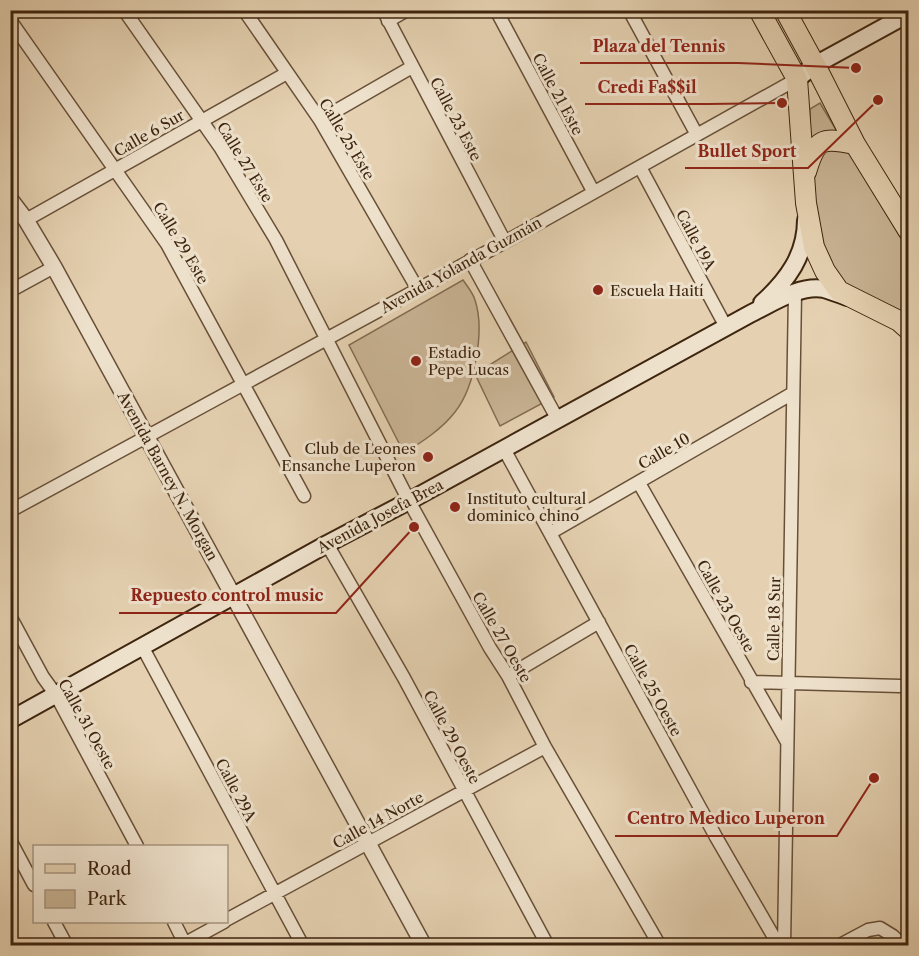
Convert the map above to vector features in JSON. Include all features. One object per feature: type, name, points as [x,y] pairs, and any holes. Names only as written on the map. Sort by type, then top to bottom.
[{"type":"main road","points":[[759,10],[797,79],[806,203],[814,247],[825,271],[839,291],[906,327]]},
{"type":"main road","points":[[785,10],[855,144],[909,230]]},
{"type":"main road","name":"Avenida Yolanda Guzmán","points":[[797,79],[815,65],[909,14]]},
{"type":"main road","points":[[804,178],[810,158],[819,144],[832,138],[855,144]]},
{"type":"main road","name":"Avenida Josefa Brea","points":[[750,314],[778,289],[795,265],[806,236],[806,203]]},
{"type":"main road","name":"Avenida Josefa Brea","points":[[10,720],[327,544],[750,314],[795,293],[812,289],[823,289],[854,299]]},
{"type":"street","name":"Calle 27 Este","points":[[124,10],[202,121],[276,240],[327,338]]},
{"type":"street","name":"Calle 25 Este","points":[[244,10],[320,120],[417,288]]},
{"type":"street","points":[[386,16],[407,10]]},
{"type":"street","name":"Calle 21 Este","points":[[496,10],[593,191]]},
{"type":"street","points":[[629,10],[697,135]]},
{"type":"street","name":"Calle 23 Este","points":[[386,16],[505,242]]},
{"type":"street","name":"Calle 29 Este","points":[[10,20],[167,244],[304,496]]},
{"type":"street","points":[[320,120],[412,67]]},
{"type":"street","name":"Calle 6 Sur","points":[[26,220],[286,73]]},
{"type":"street","name":"Avenida Yolanda Guzmán","points":[[10,512],[505,242],[797,79]]},
{"type":"street","name":"Calle 19A","points":[[640,167],[726,327]]},
{"type":"street","name":"Avenida Barney N. Morgan","points":[[10,199],[26,220],[54,267],[424,945]]},
{"type":"street","points":[[470,260],[558,420]]},
{"type":"street","points":[[10,291],[54,267]]},
{"type":"street","name":"Calle 18 Sur","points":[[784,945],[795,293]]},
{"type":"street","name":"Calle 27 Oeste","points":[[327,338],[409,501],[490,648],[508,676],[545,747],[660,945]]},
{"type":"street","name":"Calle 10","points":[[550,533],[793,393]]},
{"type":"street","name":"Calle 25 Oeste","points":[[504,449],[716,837],[779,945]]},
{"type":"street","name":"Calle 23 Oeste","points":[[639,483],[788,743]]},
{"type":"street","name":"Calle 29 Oeste","points":[[327,544],[404,678],[548,945]]},
{"type":"street","name":"Calle 31 Oeste","points":[[10,616],[43,677],[56,695],[136,845]]},
{"type":"street","points":[[508,676],[599,622]]},
{"type":"street","name":"Calle 29A","points":[[143,648],[303,945]]},
{"type":"street","points":[[752,682],[900,686]]},
{"type":"street","name":"Calle 14 Norte","points":[[228,919],[545,747]]},
{"type":"street","points":[[10,840],[33,883]]},
{"type":"street","points":[[55,923],[67,945]]},
{"type":"street","points":[[175,923],[184,945]]},
{"type":"street","name":"Calle 14 Norte","points":[[184,945],[222,923]]},
{"type":"street","points":[[838,945],[868,930],[880,928],[903,945]]},
{"type":"green space","points":[[820,103],[908,250],[907,314],[846,285],[833,268],[821,243],[809,180],[810,109]]},
{"type":"green space","name":"Estadio Pepe Lucas","points":[[463,280],[475,300],[479,327],[476,358],[468,388],[455,412],[444,424],[425,440],[404,453],[349,345]]},
{"type":"green space","points":[[526,342],[554,397],[500,426],[475,374]]},
{"type":"place","name":"Plaza del Tennis","points":[[856,68]]},
{"type":"place","name":"Bullet Sport","points":[[878,100]]},
{"type":"place","name":"Credi Fa$$il","points":[[782,103]]},
{"type":"place","name":"Escuela Haití","points":[[598,290]]},
{"type":"place","name":"Estadio Pepe Lucas","points":[[416,361]]},
{"type":"place","name":"Club de Leones Ensanche Luperon","points":[[428,457]]},
{"type":"place","name":"Instituto cultural dominico chino","points":[[455,507]]},
{"type":"place","name":"Repuesto control music","points":[[414,527]]},
{"type":"place","name":"Centro Medico Luperon","points":[[874,778]]}]
